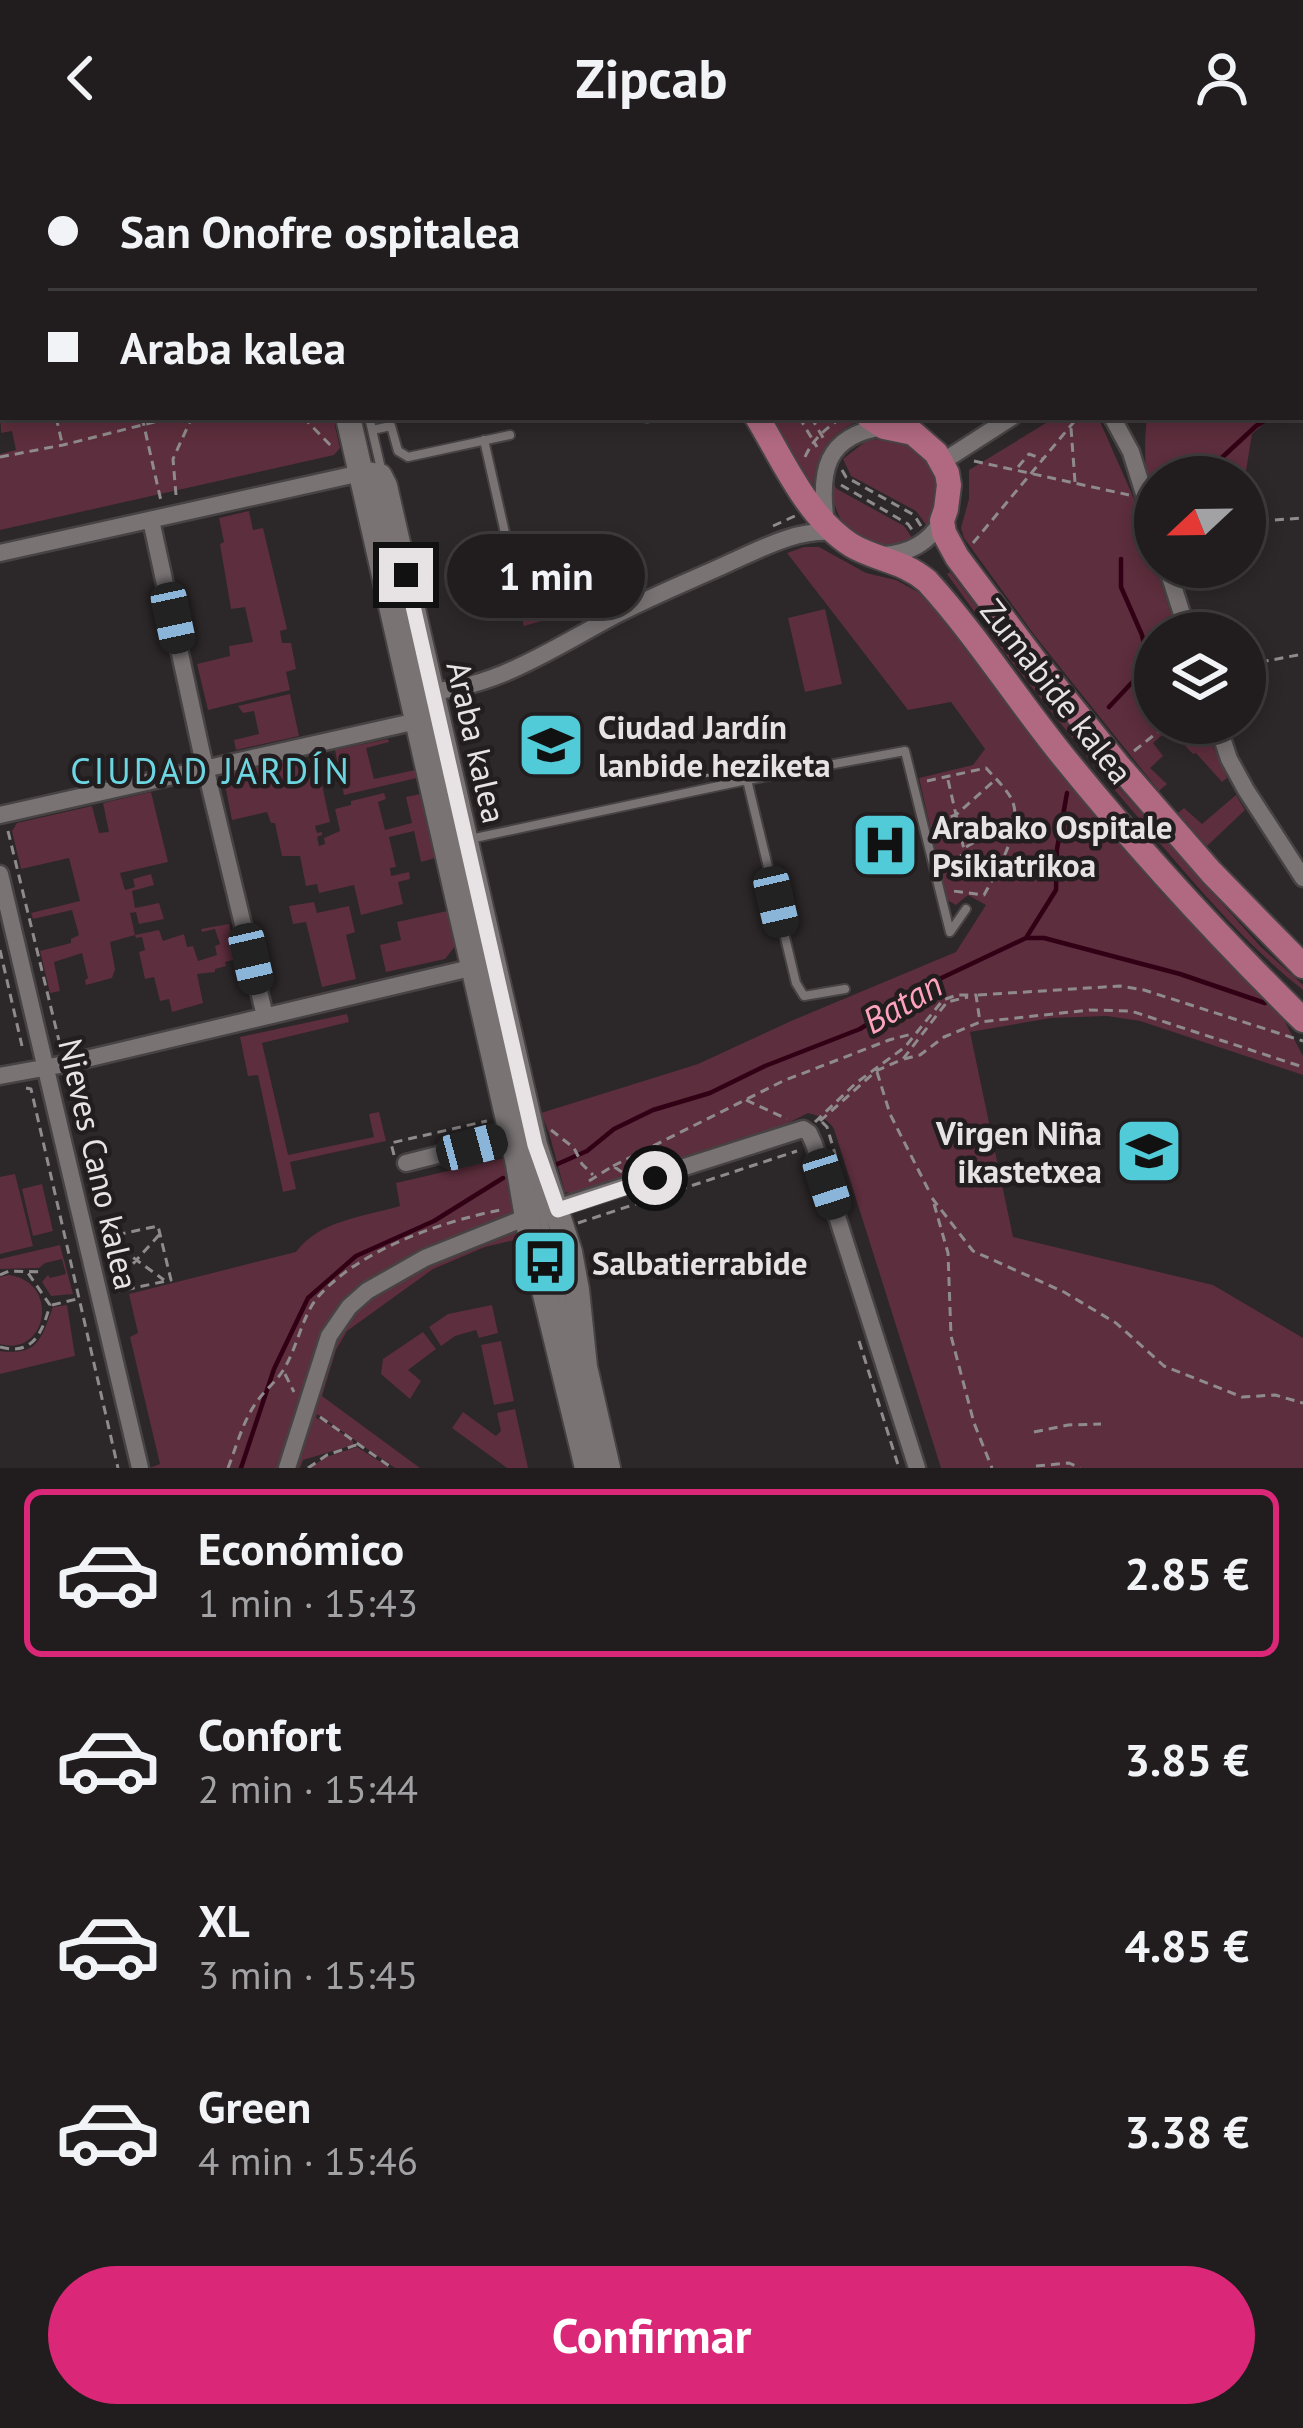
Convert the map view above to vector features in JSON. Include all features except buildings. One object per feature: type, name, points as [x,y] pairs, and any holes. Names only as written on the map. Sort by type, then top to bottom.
[{"type":"main road","name":"Zumabide kalea","points":[[759,420],[831,528],[854,547],[909,568],[927,581],[1098,799],[1303,1020]]},
{"type":"main road","points":[[876,422],[922,439],[953,465]]},
{"type":"main road","name":"Zumabide kalea","points":[[953,465],[941,521],[957,557],[1118,765],[1211,872],[1303,966]]},
{"type":"street","name":"Araba kalea","points":[[350,420],[372,476],[483,966]]},
{"type":"street","points":[[953,465],[1008,420]]},
{"type":"street","points":[[1113,420],[1134,462]]},
{"type":"street","points":[[6,819],[424,705],[505,675],[625,610],[788,537],[831,528],[822,488],[829,460],[850,438],[876,422]]},
{"type":"street","points":[[0,553],[372,476]]},
{"type":"street","points":[[151,520],[265,1016]]},
{"type":"street","points":[[878,554],[922,544],[941,521]]},
{"type":"street","name":"Araba kalea","points":[[424,705],[465,840],[483,966]]},
{"type":"street","points":[[1224,744],[1246,790],[1303,878]]},
{"type":"street","name":"Nieves Cano kalea","points":[[0,874],[56,1065],[140,1468]]},
{"type":"street","points":[[0,1076],[483,966]]},
{"type":"street","points":[[483,966],[517,1135],[574,1274],[585,1367],[608,1468]]},
{"type":"street","points":[[483,966],[535,1145],[550,1217],[587,1468]]},
{"type":"street","points":[[292,1466],[329,1336],[367,1291],[408,1267],[808,1125],[917,1468]]},
{"type":"street","points":[[406,1163],[517,1135]]},
{"type":"lane","name":"Araba kalea","points":[[359,420],[372,476]]},
{"type":"lane","points":[[370,420],[372,476]]},
{"type":"lane","points":[[372,430],[391,426],[398,451],[408,458],[510,435]]},
{"type":"lane","points":[[484,440],[505,533]]},
{"type":"lane","points":[[465,840],[905,751],[950,932],[966,909]]},
{"type":"lane","points":[[751,780],[796,983],[804,996],[845,988]]},
{"type":"lane","points":[[550,1217],[597,1468]]},
{"type":"path","points":[[57,420],[62,445]]},
{"type":"path","points":[[143,420],[161,500]]},
{"type":"path","points":[[0,458],[164,420]]},
{"type":"path","points":[[176,497],[173,459],[191,420]]},
{"type":"path","points":[[306,420],[338,454]]},
{"type":"path","points":[[794,478],[814,441],[839,420]]},
{"type":"path","points":[[957,557],[1076,420]]},
{"type":"path","points":[[1071,426],[1075,482]]},
{"type":"path","points":[[953,465],[971,452],[1134,496]]},
{"type":"path","points":[[1017,468],[1029,454],[1044,459]]},
{"type":"path","points":[[1266,521],[1303,518]]},
{"type":"path","points":[[1266,661],[1303,654]]},
{"type":"path","points":[[1118,765],[1144,744]]},
{"type":"path","points":[[699,778],[752,765],[751,780]]},
{"type":"path","points":[[913,784],[986,768],[1011,796],[1015,818],[1006,852],[984,895],[939,890]]},
{"type":"path","points":[[947,776],[965,851],[973,861],[997,870]]},
{"type":"path","points":[[924,828],[957,814],[996,779]]},
{"type":"path","points":[[933,866],[1015,818]]},
{"type":"path","points":[[0,833],[6,819]]},
{"type":"path","points":[[6,819],[56,1065]]},
{"type":"path","points":[[0,950],[22,1046]]},
{"type":"path","points":[[903,1059],[947,1002],[976,995],[1120,986],[1182,1001],[1303,1042]]},
{"type":"path","points":[[976,995],[980,1022]]},
{"type":"path","points":[[743,1099],[808,1125],[876,1071],[920,1055],[944,1037],[980,1022],[1088,1010],[1131,1011],[1303,1067]]},
{"type":"path","points":[[613,1166],[743,1099],[923,1031]]},
{"type":"path","points":[[876,1071],[890,1114],[932,1198],[948,1253],[950,1336],[992,1468]]},
{"type":"path","points":[[17,1085],[32,1089],[118,1468]]},
{"type":"path","points":[[538,1120],[574,1148],[596,1177]]},
{"type":"path","points":[[550,1217],[799,1150]]},
{"type":"path","points":[[932,1198],[973,1251],[1064,1292],[1115,1323],[1164,1366],[1242,1397],[1275,1395],[1303,1402]]},
{"type":"path","points":[[109,1271],[114,1293],[171,1280],[158,1226],[103,1238],[165,1281]]},
{"type":"path","points":[[112,1287],[160,1234]]},
{"type":"path","points":[[0,1275],[44,1272]]},
{"type":"path","points":[[28,1273],[50,1305]]},
{"type":"path","points":[[50,1305],[80,1299]]},
{"type":"path","points":[[0,1346],[24,1348],[37,1338],[50,1305]]},
{"type":"path","points":[[856,1332],[899,1468]]},
{"type":"path","points":[[284,1370],[298,1399]]},
{"type":"path","points":[[229,1468],[244,1425],[273,1384]]},
{"type":"path","points":[[315,1414],[392,1468]]},
{"type":"path","points":[[1034,1432],[1101,1424]]},
{"type":"path","points":[[292,1466],[359,1444]]},
{"type":"path","points":[[308,1468],[322,1457]]},
{"type":"path","points":[[1036,1466],[1069,1463],[1080,1468]]},
{"type":"shaded area","points":[[1,420],[334,420],[340,448],[334,455],[0,530],[0,454],[16,450],[12,431],[1,433]]},
{"type":"shaded area","points":[[771,420],[862,420],[825,447],[813,493]]},
{"type":"shaded area","points":[[1051,420],[1099,420],[1134,499],[1134,588],[1163,588],[1170,612],[1134,612],[1134,744],[1154,744],[1163,756],[1150,768],[1167,784],[1159,791],[964,538],[961,528],[969,499],[969,470]]},
{"type":"shaded area","points":[[1147,420],[1268,420],[1252,434],[1248,456],[1146,456]]},
{"type":"shaded area","points":[[884,438],[908,444],[931,464],[936,498],[927,526],[916,511],[851,476],[843,459],[866,441]]},
{"type":"shaded area","points":[[832,482],[904,526],[913,539],[882,545],[855,535],[838,513]]},
{"type":"shaded area","points":[[249,511],[253,530],[263,528],[287,629],[280,631],[282,643],[291,643],[296,669],[286,672],[290,690],[208,710],[197,664],[230,656],[229,646],[253,642],[245,607],[231,609],[219,518]]},
{"type":"shaded area","points":[[542,542],[563,615],[524,626],[502,554]]},
{"type":"shaded area","points":[[819,547],[866,573],[896,580],[918,592],[1087,806],[1159,890],[1284,1020],[1303,1056],[1303,1075],[1140,1021],[1107,1016],[1051,1018],[970,1032],[1013,1237],[1213,1285],[1303,1338],[1303,1468],[941,1468],[834,1129],[816,1115],[808,1113],[770,1132],[578,1196],[565,1192],[541,1113],[698,1064],[956,952],[986,905],[968,895],[956,905],[947,900],[919,778],[973,765],[985,749],[951,702],[908,710],[787,553]]},
{"type":"shaded area","points":[[947,574],[1104,772],[1003,651]]},
{"type":"shaded area","points":[[825,609],[842,684],[805,692],[788,618]]},
{"type":"shaded area","points":[[290,694],[299,736],[236,750],[234,740],[259,734],[254,711],[243,713],[238,706]]},
{"type":"shaded area","points":[[388,739],[366,748],[374,779],[415,770],[417,778],[344,795],[335,750]]},
{"type":"shaded area","points":[[1184,744],[1212,744],[1227,778],[1222,782]]},
{"type":"shaded area","points":[[305,756],[309,773],[319,771],[330,822],[315,826],[317,833],[322,832],[317,837],[319,846],[325,844],[324,838],[340,831],[335,809],[384,793],[386,799],[378,802],[385,830],[412,823],[406,797],[420,794],[435,858],[421,862],[414,831],[389,837],[396,867],[390,868],[391,876],[409,872],[410,879],[398,882],[403,904],[361,915],[354,885],[319,893],[317,884],[306,886],[300,856],[282,856],[275,823],[267,812],[232,820],[224,780],[228,774]]},
{"type":"shaded area","points":[[1110,778],[1303,990],[1201,890],[1107,781]]},
{"type":"shaded area","points":[[151,792],[168,862],[120,873],[125,890],[135,887],[133,879],[151,874],[154,885],[132,891],[135,908],[159,903],[164,919],[139,924],[136,912],[130,913],[135,935],[110,942],[112,978],[86,985],[82,953],[54,962],[60,991],[50,993],[40,951],[71,943],[79,935],[72,910],[33,919],[31,913],[80,901],[69,858],[21,869],[12,831],[17,823],[92,806],[99,833],[109,832],[103,803]]},
{"type":"shaded area","points":[[1236,795],[1245,810],[1207,846],[1178,813],[1184,808],[1202,824]]},
{"type":"shaded area","points":[[314,902],[317,913],[349,906],[355,932],[346,935],[356,979],[322,987],[306,922],[293,924],[289,906]]},
{"type":"shaded area","points":[[447,911],[456,945],[445,959],[386,972],[380,945],[401,940],[397,922]]},
{"type":"shaded area","points":[[229,924],[237,959],[215,972],[197,974],[203,1003],[172,1012],[169,999],[160,1001],[154,977],[145,979],[139,952],[145,950],[142,937],[135,935],[159,930],[163,941],[184,934],[198,961],[217,955],[215,946],[220,944],[215,929],[201,929]]},
{"type":"shaded area","points":[[347,1014],[349,1022],[262,1043],[288,1155],[374,1137],[369,1114],[379,1112],[386,1141],[290,1162],[296,1189],[283,1192],[258,1075],[248,1076],[240,1037]]},
{"type":"shaded area","points":[[504,1158],[523,1238],[485,1247],[433,1269],[347,1331],[322,1396],[420,1468],[395,1468],[317,1414],[316,1418],[353,1445],[303,1460],[300,1468],[149,1468],[160,1464],[130,1337],[138,1333],[129,1294],[296,1252],[330,1226],[400,1206],[396,1183]]},
{"type":"shaded area","points":[[15,1174],[33,1246],[0,1254],[0,1177]]},
{"type":"shaded area","points":[[42,1184],[53,1231],[33,1236],[22,1189]]},
{"type":"shaded area","points":[[60,1245],[73,1294],[51,1296],[42,1282],[48,1275],[66,1274],[62,1259],[39,1268],[0,1269],[0,1259]]},
{"type":"shaded area","points":[[0,1277],[25,1281],[41,1304],[37,1330],[16,1345],[0,1344]]},
{"type":"shaded area","points":[[67,1305],[75,1356],[0,1374],[0,1351],[30,1348],[41,1336],[53,1307]]},
{"type":"shaded area","points":[[492,1305],[498,1333],[479,1338],[476,1330],[441,1346],[429,1327],[448,1314]]},
{"type":"shaded area","points":[[423,1332],[436,1349],[408,1370],[421,1381],[410,1399],[381,1374],[383,1359]]},
{"type":"shaded area","points":[[501,1341],[514,1401],[494,1405],[481,1345]]},
{"type":"shaded area","points":[[515,1409],[528,1468],[507,1468],[452,1428],[463,1412],[496,1436],[501,1431],[497,1413]]},
{"type":"shaded area","points":[[357,1447],[390,1468],[310,1468],[326,1457]]},
{"type":"waterway","points":[[1224,456],[1266,420]]},
{"type":"waterway","points":[[1109,707],[1140,674],[1147,659],[1121,587],[1121,559]]},
{"type":"waterway","points":[[1026,938],[1056,890],[1057,849],[1067,793]]},
{"type":"waterway","name":"Batan","points":[[553,1166],[653,1110],[710,1093],[860,1029],[933,982],[1026,938],[1044,938],[1180,974],[1265,1003]]},
{"type":"waterway","points":[[241,1468],[274,1369],[308,1298],[356,1256],[434,1221],[503,1178]]},
{"type":"place","name":"Ciudad Jardín lanbide heziketa","points":[[551,745]]},
{"type":"place","name":"Arabako Ospitale Psikiatrikoa","points":[[885,845]]},
{"type":"place","name":"Virgen Niña ikastetxea","points":[[1149,1151]]},
{"type":"place","name":"Salbatierrabide","points":[[545,1262]]},
{"type":"district","name":"CIUDAD JARDÍN","points":[[211,770]]},
{"type":"route","points":[[406,575],[535,1145],[558,1210],[655,1178]]}]
